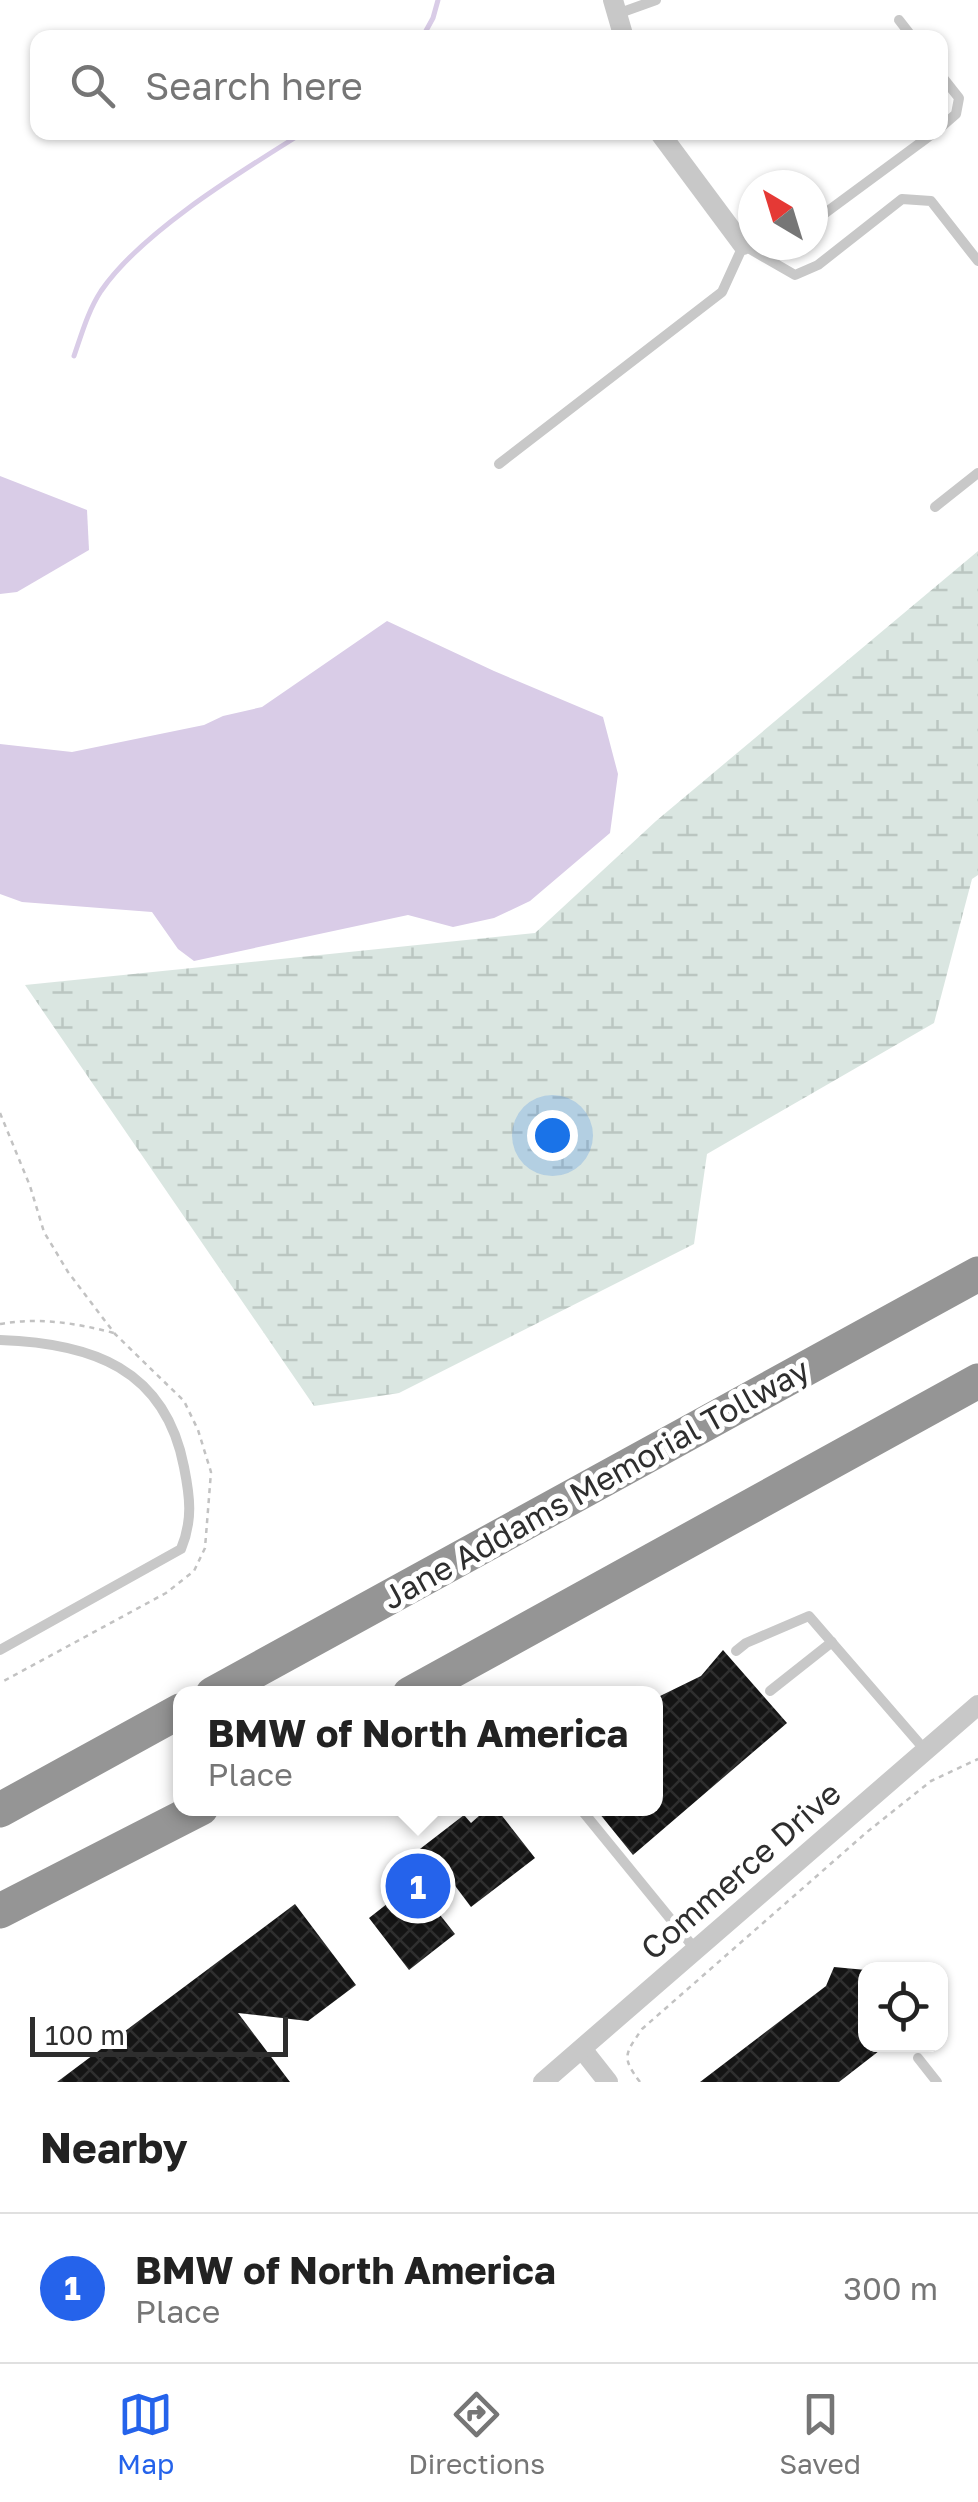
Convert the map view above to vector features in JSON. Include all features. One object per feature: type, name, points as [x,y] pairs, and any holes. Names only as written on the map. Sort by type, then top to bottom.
[{"type":"highway","points":[[836,1352],[978,1260]]},
{"type":"highway","name":"Jane Addams Memorial Tollway","points":[[228,1686],[978,1274]]},
{"type":"highway","points":[[425,1686],[978,1381]]},
{"type":"highway","points":[[0,1810],[173,1716]]},
{"type":"highway","points":[[0,1911],[185,1816]]},
{"type":"street","points":[[665,140],[738,231]]},
{"type":"street","name":"Commerce Drive","points":[[543,2082],[978,1705]]},
{"type":"street","points":[[582,2049],[608,2082]]},
{"type":"lane","points":[[615,7],[656,0]]},
{"type":"lane","points":[[900,20],[907,30]]},
{"type":"lane","points":[[948,84],[959,98],[956,114],[948,121]]},
{"type":"lane","points":[[828,211],[924,140]]},
{"type":"lane","points":[[828,256],[902,200],[916,200],[931,201],[978,261]]},
{"type":"lane","points":[[498,464],[722,292],[739,260]]},
{"type":"lane","points":[[773,260],[795,274],[823,260]]},
{"type":"lane","points":[[935,507],[978,473]]},
{"type":"lane","points":[[0,1340],[48,1342],[103,1358],[147,1386],[178,1436],[191,1524],[181,1549],[0,1650]]},
{"type":"lane","points":[[736,1652],[746,1643],[809,1616],[926,1750]]},
{"type":"lane","points":[[770,1692],[832,1642]]},
{"type":"lane","points":[[587,1816],[696,1950]]},
{"type":"lane","points":[[918,2058],[937,2082]]},
{"type":"path","points":[[0,1112],[44,1232],[68,1272],[115,1334],[184,1401],[211,1472],[205,1548],[194,1572],[166,1592],[0,1683]]},
{"type":"path","points":[[0,1324],[45,1320],[81,1324],[115,1334]]},
{"type":"path","points":[[640,2082],[628,2065],[626,2052],[642,2029],[866,1832],[930,1781],[978,1760]]},
{"type":"green space","points":[[978,551],[978,875],[972,879],[934,1023],[707,1154],[694,1244],[399,1393],[314,1406],[25,985],[535,933],[656,821]]},
{"type":"shaded area","points":[[0,476],[87,510],[89,550],[17,592],[0,594]]},
{"type":"shaded area","points":[[387,621],[603,717],[618,774],[610,833],[530,901],[494,918],[453,927],[408,915],[194,961],[178,949],[152,912],[22,902],[0,894],[0,744],[72,752],[204,725],[262,707]]},
{"type":"building","points":[[723,1650],[787,1723],[633,1855],[601,1816],[663,1816],[663,1695],[701,1676]]},
{"type":"building","points":[[463,1816],[471,1823],[479,1816],[502,1816],[535,1858],[471,1907],[450,1879],[426,1897],[455,1934],[409,1970],[369,1918],[392,1900],[386,1892],[418,1868],[416,1852]]},
{"type":"building","points":[[295,1904],[356,1985],[308,2021],[238,2013],[290,2082],[57,2082]]},
{"type":"building","points":[[834,1967],[858,1969],[858,2052],[878,2052],[839,2082],[700,2082],[826,1986]]},
{"type":"waterway","points":[[426,30],[438,0]]},
{"type":"waterway","points":[[74,356],[101,291],[141,246],[195,204],[291,140]]},
{"type":"place","name":"BMW of North America","points":[[418,1886]]}]
